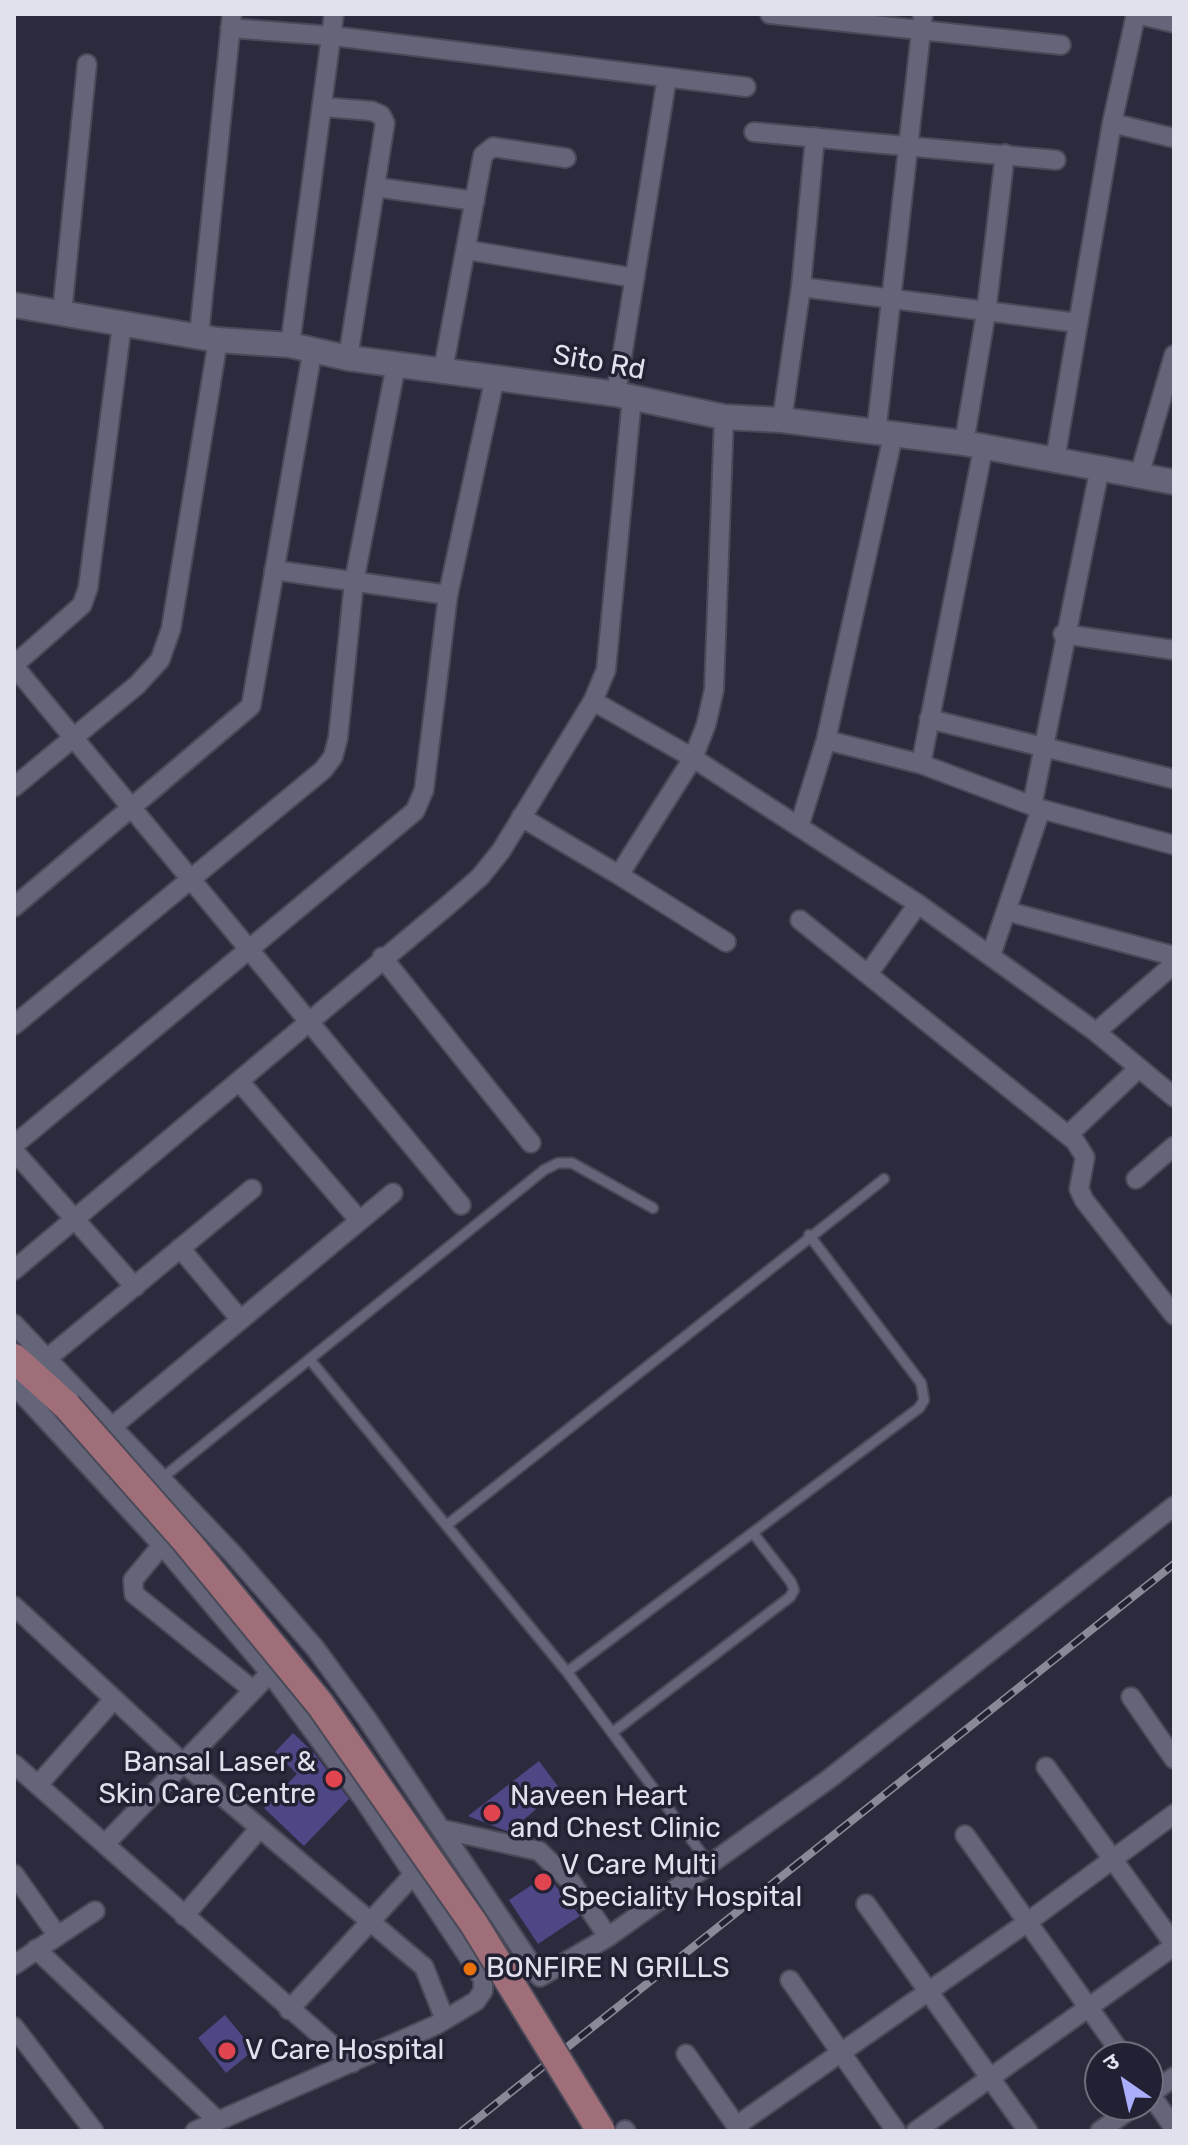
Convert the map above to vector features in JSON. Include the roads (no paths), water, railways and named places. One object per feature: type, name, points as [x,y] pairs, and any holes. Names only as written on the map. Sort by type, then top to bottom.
[{"type":"main road","name":"Sito Rd","points":[[14,305],[348,358],[624,396],[724,417],[782,420],[973,446],[1174,482]]},
{"type":"main road","points":[[14,1358],[67,1406],[187,1542],[320,1704],[474,1924],[601,2131]]},
{"type":"street","points":[[14,907],[251,706],[274,570],[301,349],[334,14]]},
{"type":"street","points":[[770,14],[922,21],[1061,45]]},
{"type":"street","points":[[1055,460],[1112,123],[1136,14],[1174,23]]},
{"type":"street","points":[[14,787],[137,685],[160,660],[171,629],[208,337],[231,21],[746,87]]},
{"type":"street","points":[[799,827],[826,740],[885,435],[889,300],[912,145],[922,21]]},
{"type":"street","points":[[62,313],[87,64]]},
{"type":"street","points":[[14,1270],[480,877],[593,701],[606,670],[612,633],[624,396],[635,278],[667,77]]},
{"type":"street","points":[[324,107],[372,111],[381,115],[384,135],[348,358]]},
{"type":"street","points":[[1112,123],[1174,138]]},
{"type":"street","points":[[754,132],[1056,160]]},
{"type":"street","points":[[782,420],[801,287],[815,137]]},
{"type":"street","points":[[443,370],[483,155],[487,149],[566,158]]},
{"type":"street","points":[[921,764],[973,446],[1005,154]]},
{"type":"street","points":[[375,187],[475,201]]},
{"type":"street","points":[[467,250],[635,278]]},
{"type":"street","points":[[801,287],[1078,323]]},
{"type":"street","points":[[122,324],[88,588],[82,605],[14,666],[191,877],[248,952],[461,1205]]},
{"type":"street","points":[[1139,476],[1174,355]]},
{"type":"street","points":[[14,1025],[323,770],[333,757],[338,738],[354,582],[396,365]]},
{"type":"street","points":[[14,1145],[415,811],[424,790],[448,595],[495,377]]},
{"type":"street","points":[[619,875],[693,758],[706,725],[714,690],[724,417]]},
{"type":"street","points":[[991,955],[1036,808],[1042,748],[1063,634],[1100,467]]},
{"type":"street","points":[[274,570],[448,595]]},
{"type":"street","points":[[1063,634],[1174,650]]},
{"type":"street","points":[[593,701],[693,758],[918,904],[1096,1032],[1174,1097]]},
{"type":"street","points":[[929,719],[1174,779]]},
{"type":"street","points":[[826,740],[921,764],[1036,808],[1174,845]]},
{"type":"street","points":[[521,817],[726,942]]},
{"type":"street","points":[[868,974],[918,904]]},
{"type":"street","points":[[1006,911],[1174,956]]},
{"type":"street","points":[[800,920],[1068,1135],[1085,1157],[1079,1189],[1084,1200],[1168,1294],[1174,1315]]},
{"type":"street","points":[[382,957],[531,1143]]},
{"type":"street","points":[[1096,1032],[1174,964]]},
{"type":"street","points":[[1068,1135],[1139,1068]]},
{"type":"street","points":[[239,1081],[359,1220]]},
{"type":"street","points":[[1136,1179],[1174,1146]]},
{"type":"street","points":[[14,1151],[135,1287]]},
{"type":"street","points":[[49,1357],[252,1189]]},
{"type":"street","points":[[113,1426],[393,1193]]},
{"type":"street","points":[[180,1248],[240,1319]]},
{"type":"street","points":[[14,1324],[49,1357],[315,1648],[540,1977]]},
{"type":"street","points":[[14,1385],[162,1545],[270,1673],[414,1874],[483,1979],[483,1991],[476,2001],[445,2020],[195,2131]]},
{"type":"street","points":[[483,1991],[540,1977],[608,1937],[711,1866],[829,1779],[1174,1506]]},
{"type":"street","points":[[162,1545],[133,1580],[134,1594],[253,1690]]},
{"type":"street","points":[[14,1606],[182,1762],[424,1967],[445,2020]]},
{"type":"street","points":[[105,1844],[270,1673]]},
{"type":"street","points":[[1131,1697],[1174,1759]]},
{"type":"street","points":[[38,1785],[114,1699]]},
{"type":"street","points":[[14,1764],[352,2063]]},
{"type":"street","points":[[916,2131],[1174,1945],[1115,1858],[1046,1767]]},
{"type":"street","points":[[686,2054],[738,2128],[1174,1814]]},
{"type":"street","points":[[184,1916],[259,1829]]},
{"type":"street","points":[[441,1829],[539,1851],[572,1883],[608,1937]]},
{"type":"street","points":[[965,1835],[1112,2041]]},
{"type":"street","points":[[14,1874],[57,1935]]},
{"type":"street","points":[[289,2010],[414,1874]]},
{"type":"street","points":[[866,1904],[1028,2131]]},
{"type":"street","points":[[14,1965],[95,1911]]},
{"type":"street","points":[[36,1949],[217,2120]]},
{"type":"street","points":[[790,1980],[896,2131]]},
{"type":"street","points":[[14,2027],[94,2131]]},
{"type":"lane","points":[[161,1479],[544,1170],[558,1163],[572,1163],[653,1208]]},
{"type":"lane","points":[[447,1525],[809,1235],[884,1179]]},
{"type":"lane","points":[[567,1672],[919,1408],[924,1400],[921,1383],[809,1235]]},
{"type":"lane","points":[[311,1361],[567,1672],[711,1866]]},
{"type":"lane","points":[[613,1732],[790,1597],[794,1590],[791,1582],[753,1533]]},
{"type":"railway","points":[[462,2131],[1174,1564]]},
{"type":"place","name":"Bansal Laser & Skin Care Centre","points":[[334,1779]]},
{"type":"place","name":"Naveen Heart and Chest Clinic","points":[[492,1813]]},
{"type":"place","name":"V Care Multi Speciality Hospital","points":[[543,1882]]},
{"type":"place","name":"BONFIRE N GRILLS","points":[[470,1969]]},
{"type":"place","name":"V Care Hospital","points":[[227,2051]]}]
